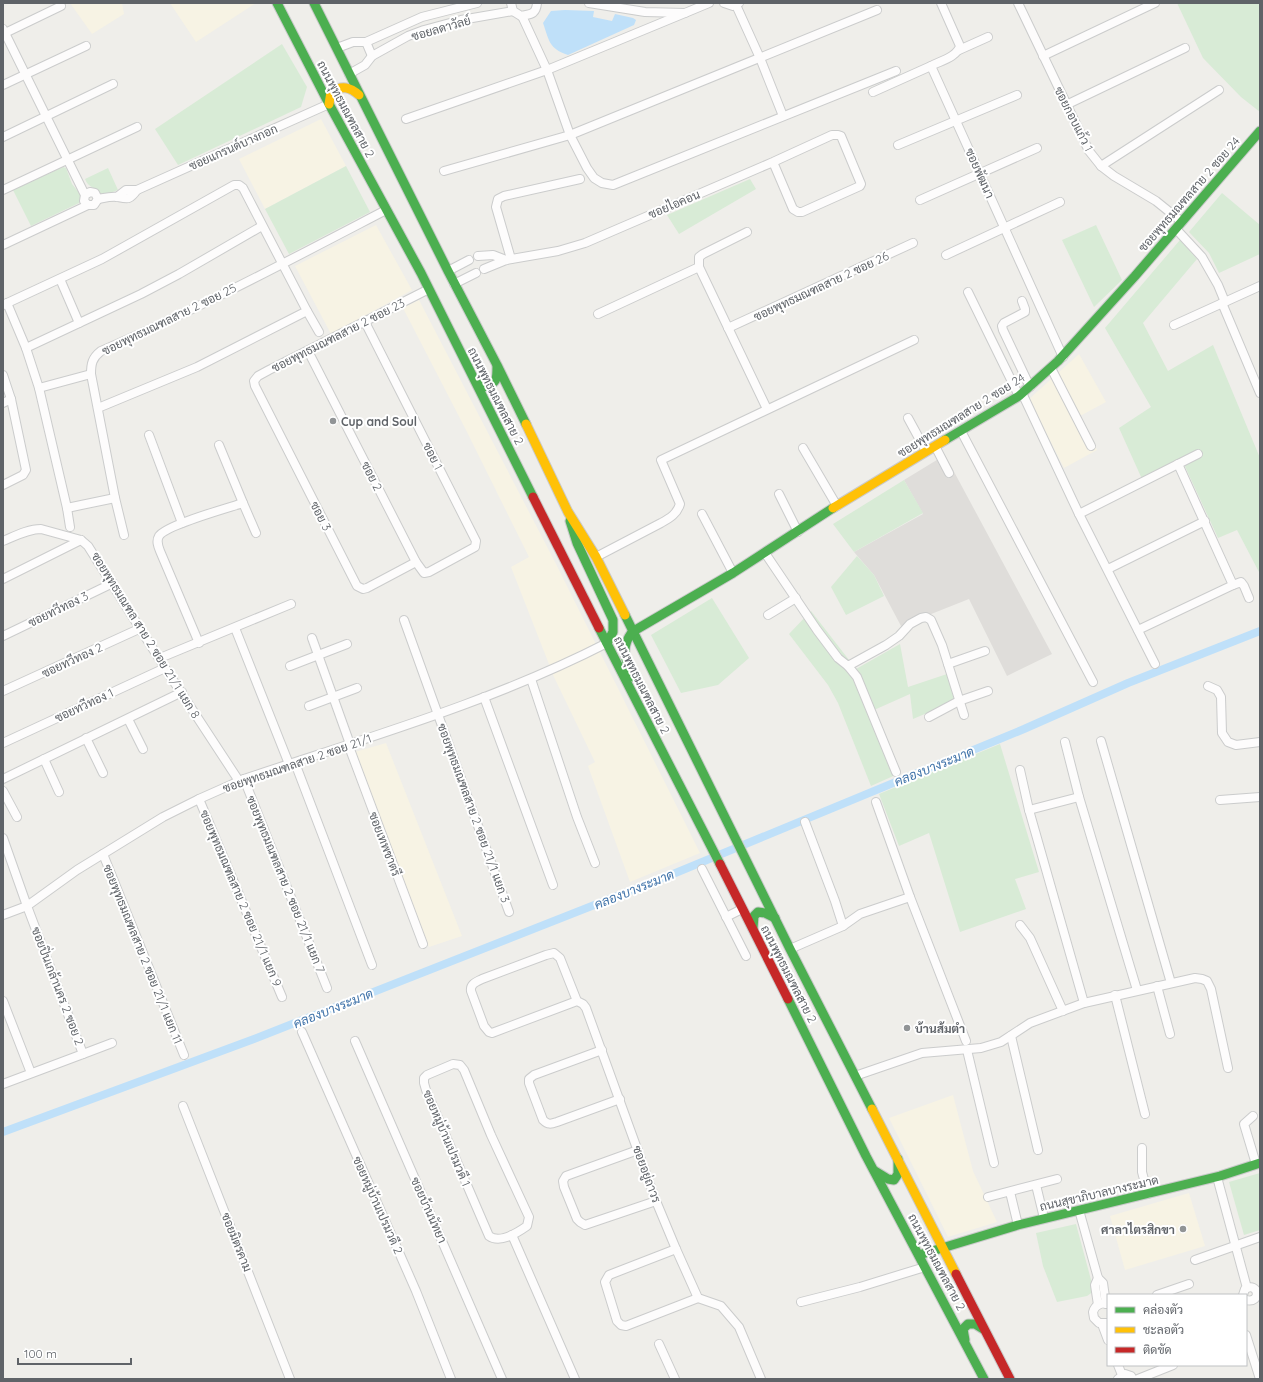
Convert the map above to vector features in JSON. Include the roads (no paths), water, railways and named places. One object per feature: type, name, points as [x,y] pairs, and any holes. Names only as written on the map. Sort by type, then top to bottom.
[{"type":"main road","name":"ถนนพุทธมณฑลสาย 2","points":[[277,3],[329,104],[429,289],[565,562],[666,758],[866,1156],[984,1379]]},
{"type":"main road","name":"ถนนพุทธมณฑลสาย 2","points":[[314,3],[454,284],[497,365],[568,512],[596,557],[632,632],[776,918],[790,949],[944,1248],[983,1329],[1010,1379]]},
{"type":"main road","points":[[329,104],[332,92],[339,87],[344,86],[359,95]]},
{"type":"main road","name":"ซอยพุทธมณฑลสาย 2 ซอย 24","points":[[632,632],[733,573],[837,506],[961,431],[1030,387],[1063,357],[1260,131]]},
{"type":"main road","points":[[475,379],[484,387],[493,384],[497,378],[497,365]]},
{"type":"main road","points":[[568,512],[577,543],[613,620],[613,632],[607,643]]},
{"type":"main road","points":[[632,632],[625,644],[624,653],[628,666],[663,742],[666,758]]},
{"type":"main road","points":[[752,928],[753,916],[759,911],[764,911],[776,918]]},
{"type":"main road","points":[[875,1171],[888,1179],[894,1180],[898,1174],[898,1158]]},
{"type":"main road","name":"ถนนสุขาภิบาลบางระมาด","points":[[919,1255],[1044,1218],[1217,1177],[1258,1164]]},
{"type":"main road","points":[[965,1341],[963,1333],[965,1326],[973,1322],[983,1329]]},
{"type":"street","name":"ซอยลดาวัลย์","points":[[337,48],[353,42],[366,42],[422,17],[477,3]]},
{"type":"street","points":[[537,3],[535,12],[531,15],[522,16],[547,70],[570,135],[586,168],[594,178],[602,183],[614,185],[896,71]]},
{"type":"street","points":[[589,3],[645,12],[685,13]]},
{"type":"street","points":[[406,119],[547,70],[709,3]]},
{"type":"street","points":[[724,3],[729,6],[737,4],[783,116]]},
{"type":"street","points":[[941,3],[960,46],[959,50]]},
{"type":"street","points":[[1043,56],[1155,3]]},
{"type":"street","name":"ซอยกอบแก้ว 1","points":[[1021,4],[1066,105],[1090,151],[1101,166],[1156,201],[1182,222]]},
{"type":"street","points":[[3,245],[88,205],[84,201],[85,195],[4,32],[60,6]]},
{"type":"street","name":"ซอยลดาวัลย์","points":[[349,74],[365,65],[372,56],[408,36],[424,30],[512,7],[517,14],[522,16]]},
{"type":"street","points":[[444,171],[570,135],[877,10]]},
{"type":"street","points":[[873,92],[931,66],[956,54],[959,50],[988,37]]},
{"type":"street","points":[[366,42],[372,56]]},
{"type":"street","points":[[3,85],[86,46]]},
{"type":"street","points":[[1066,105],[1185,48]]},
{"type":"street","name":"ซอยพัฒนา","points":[[931,66],[1063,357]]},
{"type":"street","points":[[3,137],[113,84]]},
{"type":"street","points":[[1101,166],[1219,90]]},
{"type":"street","points":[[898,146],[1017,95]]},
{"type":"street","name":"ซอยแกรนด์บางกอก","points":[[98,199],[117,197],[126,190],[137,190],[329,104]]},
{"type":"street","points":[[3,190],[137,127]]},
{"type":"street","name":"ซอยไอคอน","points":[[484,269],[509,259],[558,251],[585,243],[832,135],[841,136],[861,184],[860,186],[802,212],[798,212],[793,209],[773,162]]},
{"type":"street","points":[[920,200],[1037,148]]},
{"type":"street","points":[[509,259],[496,207],[498,199],[504,196],[580,179]]},
{"type":"street","points":[[70,527],[67,508],[39,388],[26,348],[5,304],[102,259],[234,185],[239,185],[243,188],[319,332]]},
{"type":"street","name":"ซอยแกรนด์บางกอก","points":[[85,195],[92,192],[98,199]]},
{"type":"street","name":"ซอยแกรนด์บางกอก","points":[[88,205],[94,205],[98,199]]},
{"type":"street","points":[[946,255],[1060,202]]},
{"type":"street","name":"ซอยพุทธมณฑลสาย 2 ซอย 25","points":[[124,535],[115,498],[91,374],[91,362],[95,356],[282,264],[386,210]]},
{"type":"street","points":[[26,348],[141,294],[262,226]]},
{"type":"street","points":[[1176,229],[1202,256],[1218,285],[1260,393]]},
{"type":"street","points":[[747,232],[703,254],[699,257],[699,267],[767,409]]},
{"type":"street","name":"ซอยพุทธมณฑลสาย 2 ซอย 26","points":[[728,328],[914,243]]},
{"type":"street","name":"ซอยไอคอน","points":[[478,256],[493,255],[509,259]]},
{"type":"street","points":[[448,271],[469,260]]},
{"type":"street","points":[[598,314],[699,267]]},
{"type":"street","points":[[454,284],[476,273]]},
{"type":"street","points":[[60,279],[79,323]]},
{"type":"street","points":[[1174,325],[1260,286]]},
{"type":"street","name":"ซอยพุทธมณฑลสาย 2 ซอย 23","points":[[255,386],[254,381],[258,376],[429,289]]},
{"type":"street","points":[[968,292],[1155,664]]},
{"type":"street","points":[[1022,301],[1025,312],[1004,322],[1002,326],[1030,387]]},
{"type":"street","points":[[98,408],[197,367],[307,311]]},
{"type":"street","name":"ซอย 1","points":[[365,322],[476,540],[475,547],[426,573],[422,571],[416,562]]},
{"type":"street","points":[[596,557],[672,517],[679,509],[680,504],[661,460],[914,340]]},
{"type":"street","name":"ซอย 2","points":[[308,351],[416,562]]},
{"type":"street","points":[[1051,368],[1091,446]]},
{"type":"street","points":[[39,388],[91,374]]},
{"type":"street","points":[[3,375],[11,399],[26,470],[23,476],[3,485]]},
{"type":"street","name":"ซอย 3","points":[[255,386],[357,586],[363,589],[367,588],[416,562]]},
{"type":"street","points":[[3,403],[11,399]]},
{"type":"street","points":[[908,418],[949,473]]},
{"type":"street","points":[[961,431],[1093,682]]},
{"type":"street","points":[[149,435],[182,523]]},
{"type":"street","points":[[219,445],[256,533]]},
{"type":"street","points":[[804,448],[837,506]]},
{"type":"street","points":[[1079,514],[1198,454]]},
{"type":"street","points":[[1178,464],[1233,585]]},
{"type":"street","points":[[779,494],[798,532]]},
{"type":"street","points":[[67,508],[115,498]]},
{"type":"street","points":[[199,643],[160,551],[157,543],[158,537],[162,532],[182,523],[243,503]]},
{"type":"street","points":[[702,514],[733,573]]},
{"type":"street","points":[[1108,569],[1205,521]]},
{"type":"street","name":"ซอยพุทธมณฑล สาย 2 ซอย 21/1 แยก 8","points":[[3,540],[35,529],[41,529],[81,540],[91,549],[165,668],[242,780]]},
{"type":"street","points":[[3,579],[81,540]]},
{"type":"street","points":[[765,553],[838,658],[848,666],[857,677],[896,772]]},
{"type":"street","points":[[1138,630],[1242,582],[1249,598]]},
{"type":"street","name":"ซอยทวีทอง 3","points":[[3,636],[113,583]]},
{"type":"street","points":[[768,615],[796,598]]},
{"type":"street","points":[[160,658],[291,604]]},
{"type":"street","points":[[848,666],[886,646],[900,636],[910,624],[926,617],[931,620],[942,645],[964,715]]},
{"type":"street","name":"ซอยพุทธมณฑลสาย 2 ซอย 21/1 แยก 3","points":[[404,620],[509,912]]},
{"type":"street","name":"ซอยทวีทอง 2","points":[[3,691],[141,628]]},
{"type":"street","points":[[235,628],[292,763],[372,965]]},
{"type":"street","name":"ซอยเทพชาตรี","points":[[312,638],[349,744],[423,944]]},
{"type":"street","name":"ซอยพุทธมณฑลสาย 2 ซอย 21/1","points":[[3,915],[27,906],[103,854],[163,817],[199,799],[242,780],[484,697],[531,679],[607,643]]},
{"type":"street","points":[[290,666],[347,644]]},
{"type":"street","points":[[948,664],[985,651]]},
{"type":"street","name":"ซอยทวีทอง 1","points":[[3,743],[165,668]]},
{"type":"street","points":[[531,679],[574,811],[595,863]]},
{"type":"street","points":[[1208,686],[1216,690],[1220,697],[1222,733],[1228,742],[1236,745],[1260,742]]},
{"type":"street","points":[[309,706],[357,688]]},
{"type":"street","points":[[929,717],[959,701],[988,691]]},
{"type":"street","points":[[3,779],[182,692]]},
{"type":"street","points":[[484,697],[553,885]]},
{"type":"street","points":[[128,719],[143,749]]},
{"type":"street","points":[[86,738],[103,773]]},
{"type":"street","points":[[1101,741],[1171,983]]},
{"type":"street","points":[[1065,742],[1079,797],[1137,990]]},
{"type":"street","points":[[44,759],[59,792]]},
{"type":"street","points":[[1020,770],[1029,810],[1084,1003]]},
{"type":"street","name":"ซอยพุทธมณฑลสาย 2 ซอย 21/1 แยก 7","points":[[242,780],[327,988]]},
{"type":"street","points":[[3,791],[17,817]]},
{"type":"street","points":[[1029,810],[1079,797]]},
{"type":"street","points":[[1220,800],[1260,797]]},
{"type":"street","name":"ซอยพุทธมณฑลสาย 2 ซอย 21/1 แยก 9","points":[[199,799],[282,997]]},
{"type":"street","points":[[876,802],[910,897],[966,1041]]},
{"type":"street","points":[[805,822],[843,926]]},
{"type":"street","name":"ซอยปิ่นเกล้านคร 2 ซอย 2","points":[[3,838],[83,1054],[3,1084]]},
{"type":"street","name":"ซอยพุทธมณฑลสาย 2 ซอย 21/1 แยก 11","points":[[103,854],[184,1055]]},
{"type":"street","points":[[702,869],[746,956]]},
{"type":"street","points":[[790,949],[843,926],[864,913],[910,897]]},
{"type":"street","points":[[726,917],[742,909]]},
{"type":"street","points":[[1020,925],[1030,938],[1063,1011]]},
{"type":"street","name":"ซอยอยู่ถาวร","points":[[577,1001],[492,1032],[488,1032],[471,991],[471,987],[472,984],[482,979],[554,953],[560,958],[577,1001],[583,1004],[586,1008],[656,1201],[698,1298]]},
{"type":"street","points":[[855,1076],[922,1053],[981,1048],[1001,1042],[1030,1023],[1084,1003],[1195,978],[1207,981],[1211,989],[1228,1068]]},
{"type":"street","points":[[1157,986],[1170,1034]]},
{"type":"street","points":[[1115,995],[1145,1114]]},
{"type":"street","points":[[3,1001],[31,1074]]},
{"type":"street","name":"ซอยหมู่บ้านเปรมวดี 2","points":[[302,1032],[416,1291],[451,1379]]},
{"type":"street","points":[[1011,1036],[1038,1150]]},
{"type":"street","name":"ซอยบ้านนัทยา","points":[[355,1041],[502,1379]]},
{"type":"street","points":[[83,1054],[112,1043]]},
{"type":"street","points":[[602,1050],[534,1075],[529,1079],[529,1083],[543,1120],[547,1124],[551,1124],[620,1099]]},
{"type":"street","points":[[967,1050],[994,1162]]},
{"type":"street","name":"ซอยหมู่บ้านเปรมวดี 1","points":[[453,1064],[460,1065],[464,1070],[491,1136],[529,1217],[527,1226],[512,1235],[497,1239],[489,1236],[426,1090],[424,1080],[427,1075],[453,1064]]},
{"type":"street","name":"ซอยมิตรคาม","points":[[183,1106],[290,1379]]},
{"type":"street","points":[[1253,1116],[1244,1124],[1258,1164]]},
{"type":"street","points":[[1142,1148],[1142,1172],[1148,1194]]},
{"type":"street","points":[[638,1150],[566,1176],[563,1181],[564,1186],[577,1219],[585,1225],[656,1201]]},
{"type":"street","points":[[1217,1177],[1236,1246],[1245,1291],[1253,1288],[1258,1293],[1256,1298],[1252,1301],[1247,1300]]},
{"type":"street","points":[[988,1197],[1057,1179]]},
{"type":"street","points":[[1036,1185],[1044,1218]]},
{"type":"street","points":[[1010,1192],[1018,1225]]},
{"type":"street","points":[[1079,1210],[1098,1278],[1103,1283],[1104,1304],[1094,1309],[1093,1316],[1096,1321],[1105,1323],[1107,1334]]},
{"type":"street","points":[[512,1235],[575,1379]]},
{"type":"street","points":[[1195,1260],[1260,1237]]},
{"type":"street","points":[[676,1250],[610,1275],[606,1279],[605,1282],[617,1321],[621,1325],[626,1326],[698,1298],[721,1306],[739,1327],[760,1379]]},
{"type":"street","points":[[801,1302],[860,1287],[925,1267]]},
{"type":"street","points":[[1160,1294],[1189,1284]]},
{"type":"street","points":[[1247,1338],[1260,1379]]},
{"type":"street","points":[[659,1344],[675,1379]]},
{"type":"street","points":[[1118,1366],[1120,1377],[1128,1375],[1133,1379]]},
{"type":"street","points":[[1138,1379],[1170,1366]]},
{"type":"water","points":[[551,11],[594,11],[593,17],[612,21],[615,14],[636,20],[634,25],[568,55],[553,47],[543,23]]},
{"type":"waterway","name":"คลองบางระมาด","points":[[3,1132],[254,1039],[673,874],[1024,729],[1128,683],[1260,631]]},
{"type":"place","name":"Cup and Soul","points":[[333,421]]},
{"type":"place","name":"บ้านส้มตำ","points":[[907,1028]]},
{"type":"place","name":"ศาลาไตรสิกขา","points":[[1183,1229]]}]
